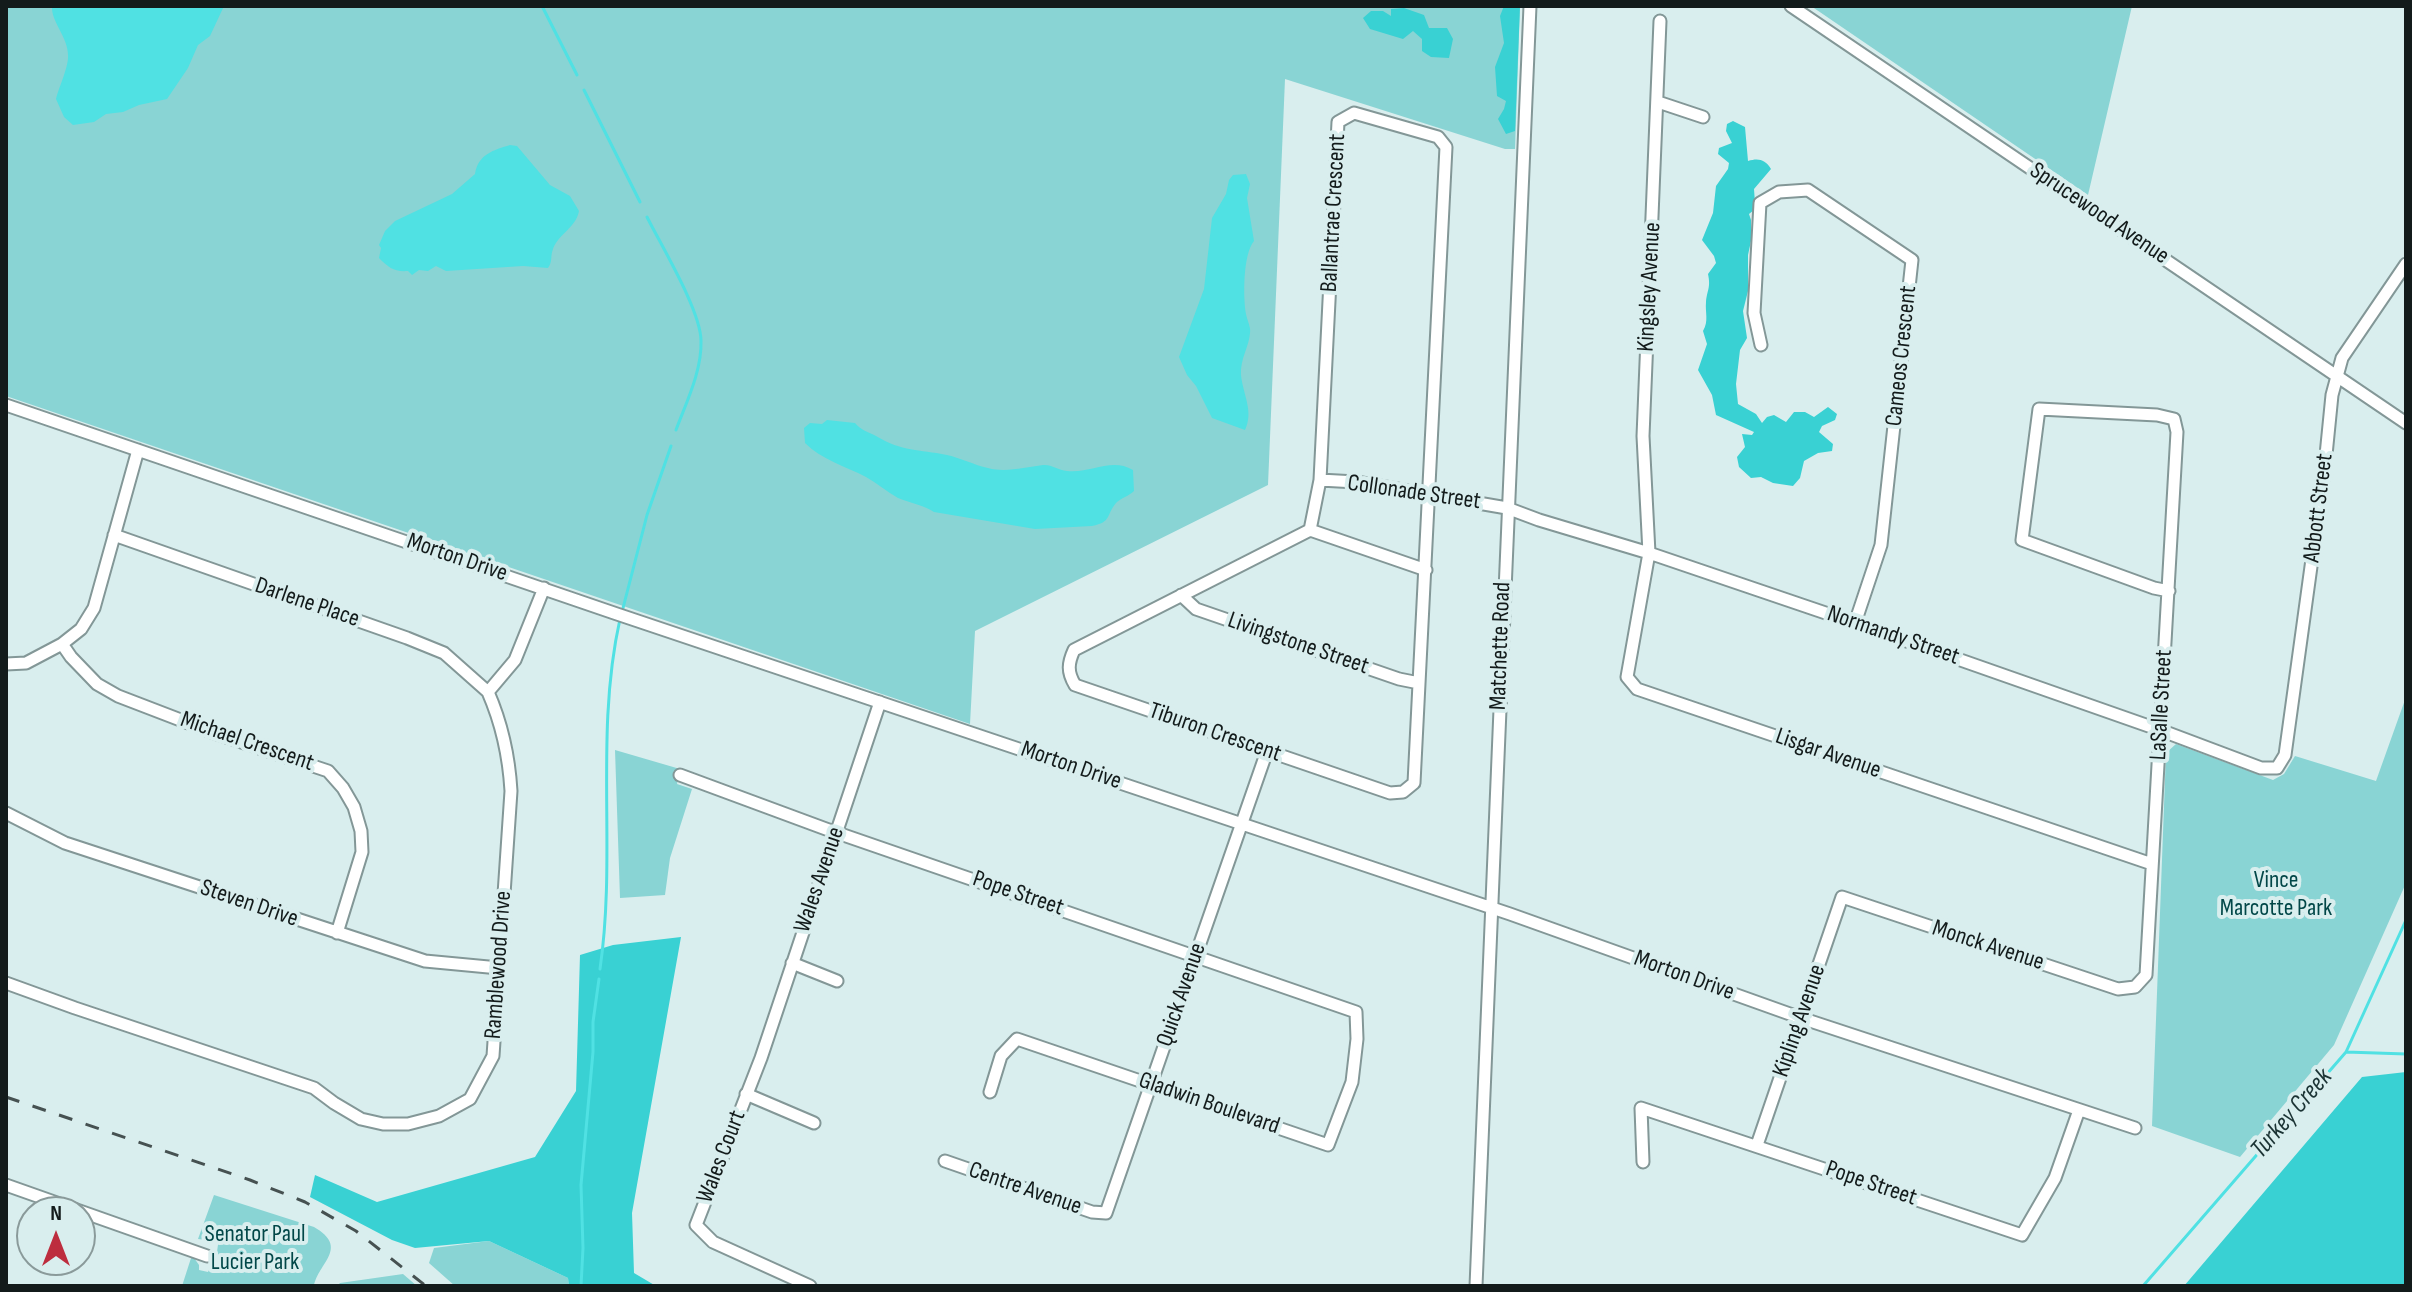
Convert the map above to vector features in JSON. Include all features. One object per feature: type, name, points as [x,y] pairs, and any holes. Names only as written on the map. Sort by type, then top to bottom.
[{"type":"street","name":"Matchette Road","points":[[1476,1285],[1530,6]]},
{"type":"street","name":"Sprucewood Avenue","points":[[1791,6],[2406,423]]},
{"type":"street","name":"Kingsley Avenue","points":[[1649,553],[1643,436],[1660,21]]},
{"type":"street","points":[[1658,102],[1703,117]]},
{"type":"street","name":"Ballantrae Crescent","points":[[1320,480],[1338,122],[1354,113],[1438,137],[1446,147],[1430,493]]},
{"type":"street","name":"Cameos Crescent","points":[[1761,345],[1754,313],[1760,203],[1769,197],[1779,192],[1808,190],[1912,260],[1881,545],[1855,623]]},
{"type":"street","name":"Abbott Street","points":[[2277,768],[2285,755],[2332,395],[2342,358],[2406,264]]},
{"type":"street","name":"Morton Drive","points":[[6,405],[1491,907],[1801,1018],[2135,1128]]},
{"type":"street","name":"LaSalle Street","points":[[2135,987],[2146,975],[2169,591],[2177,432],[2174,419],[2157,415],[2039,409],[2022,540],[2169,591]]},
{"type":"street","points":[[6,664],[26,663],[62,644],[81,629],[94,608],[138,450]]},
{"type":"street","name":"Collonade Street","points":[[1320,480],[1430,493],[1507,508]]},
{"type":"street","points":[[1320,480],[1310,530],[1426,570]]},
{"type":"street","name":"Tiburon Crescent","points":[[1310,530],[1074,650],[1068,662],[1069,675],[1075,685],[1390,793],[1403,792],[1414,783],[1430,493]]},
{"type":"street","name":"Normandy Street","points":[[1507,508],[1855,623],[2261,768],[2277,768]]},
{"type":"street","name":"Darlene Place","points":[[114,535],[444,653],[488,692]]},
{"type":"street","name":"Lisgar Avenue","points":[[1649,553],[1627,677],[1637,689],[2152,864]]},
{"type":"street","points":[[488,692],[515,660],[544,588]]},
{"type":"street","name":"Livingstone Street","points":[[1181,595],[1196,609],[1399,679],[1419,683]]},
{"type":"street","name":"Michael Crescent","points":[[62,644],[97,684],[118,696],[217,734],[328,771],[354,807],[361,831],[362,852],[337,933]]},
{"type":"street","name":"Ramblewood Drive","points":[[6,983],[314,1088],[361,1119],[383,1124],[408,1124],[439,1116],[470,1099],[493,1056],[510,779],[498,713],[488,692]]},
{"type":"street","name":"Wales Avenue","points":[[761,1058],[880,702]]},
{"type":"street","name":"Quick Avenue","points":[[1106,1213],[1267,751]]},
{"type":"street","name":"Pope Street","points":[[680,775],[1356,1012]]},
{"type":"street","name":"Steven Drive","points":[[6,813],[65,843],[425,961],[499,968]]},
{"type":"street","name":"Monck Avenue","points":[[1842,897],[2118,989],[2135,987]]},
{"type":"street","name":"Kipling Avenue","points":[[1757,1145],[1842,897]]},
{"type":"street","points":[[792,963],[837,981]]},
{"type":"street","name":"Gladwin Boulevard","points":[[990,1092],[1001,1056],[1017,1039],[1328,1145],[1352,1082],[1357,1039],[1356,1012]]},
{"type":"street","name":"Wales Court","points":[[761,1058],[696,1225],[713,1242],[810,1286]]},
{"type":"street","points":[[746,1094],[814,1123]]},
{"type":"street","name":"Pope Street","points":[[1643,1162],[1641,1108],[2022,1235],[2055,1178],[2079,1110]]},
{"type":"street","name":"Centre Avenue","points":[[945,1161],[1092,1212],[1106,1213]]},
{"type":"street","points":[[6,1185],[207,1256]]},
{"type":"green space","points":[[6,6],[1520,6],[1515,149],[1505,149],[1285,79],[1268,485],[975,631],[970,724],[6,396]]},
{"type":"green space","points":[[1811,6],[2132,6],[2088,195]]},
{"type":"green space","name":"Vince Marcotte Park","points":[[2406,697],[2406,883],[2334,1045],[2240,1157],[2152,1126],[2166,753],[2176,744],[2273,780],[2284,774],[2295,756],[2376,781]]},
{"type":"green space","points":[[615,750],[680,769],[677,784],[692,789],[670,858],[665,895],[620,898]]},
{"type":"green space","name":"Senator Paul Lucier Park","points":[[214,1195],[314,1227],[324,1235],[331,1249],[314,1286],[182,1286],[192,1255],[199,1270],[208,1272],[217,1252],[219,1237],[211,1234],[206,1240],[198,1239]]},
{"type":"green space","points":[[489,1241],[568,1278],[569,1286],[455,1286],[429,1263],[434,1248]]},
{"type":"green space","points":[[403,1274],[417,1286],[337,1286],[340,1283]]},
{"type":"shaded area","points":[[52,6],[224,6],[210,36],[198,45],[188,68],[167,99],[106,114],[94,122],[73,125],[64,117],[56,99],[68,55]]},
{"type":"shaded area","points":[[1504,6],[1520,6],[1515,131],[1506,134],[1498,119],[1506,101],[1497,96],[1495,67],[1504,43],[1500,16]]},
{"type":"shaded area","points":[[1404,8],[1424,15],[1429,28],[1447,28],[1453,39],[1449,58],[1431,57],[1422,51],[1422,39],[1413,31],[1403,39],[1370,29],[1363,18],[1371,11],[1383,11],[1391,16],[1391,9]]},
{"type":"shaded area","points":[[1733,121],[1745,127],[1748,161],[1761,160],[1771,169],[1754,189],[1754,210],[1749,214],[1748,291],[1743,311],[1747,338],[1740,350],[1736,384],[1738,404],[1756,414],[1762,423],[1774,415],[1786,422],[1794,412],[1805,412],[1814,417],[1828,407],[1837,414],[1835,420],[1822,426],[1819,432],[1833,444],[1832,451],[1818,453],[1804,461],[1800,478],[1793,486],[1773,483],[1761,477],[1751,478],[1739,467],[1737,457],[1745,447],[1742,434],[1752,435],[1754,432],[1716,415],[1712,395],[1698,370],[1707,344],[1703,331],[1708,274],[1716,263],[1702,240],[1713,213],[1716,186],[1728,169],[1729,163],[1718,154],[1719,148],[1732,143],[1726,131],[1727,124]]},
{"type":"shaded area","points":[[510,145],[517,146],[550,185],[570,196],[579,211],[575,222],[556,243],[548,268],[523,266],[446,271],[436,266],[412,275],[408,271],[392,269],[379,258],[379,245],[385,231],[395,221],[452,194],[475,174],[483,157]]},
{"type":"shaded area","points":[[1246,174],[1250,184],[1247,198],[1254,241],[1245,276],[1245,307],[1250,331],[1241,369],[1248,410],[1245,430],[1212,418],[1179,357],[1204,289],[1212,218],[1226,194],[1229,180],[1233,175]]},
{"type":"shaded area","points":[[827,420],[855,423],[894,445],[947,455],[995,469],[1046,465],[1076,471],[1109,465],[1125,466],[1133,470],[1134,491],[1116,503],[1106,520],[1092,526],[1035,529],[934,512],[898,498],[805,443],[804,428],[810,423],[822,424]]},
{"type":"shaded area","points":[[681,937],[632,1213],[634,1273],[656,1286],[569,1286],[568,1278],[489,1241],[415,1248],[392,1240],[310,1197],[315,1175],[377,1202],[535,1157],[576,1091],[580,955],[613,945]]},
{"type":"shaded area","points":[[2406,1072],[2406,1286],[2184,1286],[2362,1077]]},
{"type":"waterway","points":[[542,6],[577,75]]},
{"type":"waterway","points":[[584,90],[640,202]]},
{"type":"waterway","points":[[647,217],[688,296],[701,341],[693,387],[676,430]]},
{"type":"waterway","points":[[622,612],[647,515],[671,446]]},
{"type":"waterway","points":[[600,969],[607,882],[608,706],[620,619]]},
{"type":"waterway","name":"Turkey Creek","points":[[2143,1286],[2346,1052],[2406,920]]},
{"type":"waterway","points":[[581,1286],[581,1185],[599,979]]},
{"type":"waterway","points":[[2346,1052],[2406,1054]]},
{"type":"railway","points":[[6,1097],[250,1180],[305,1202],[356,1231],[426,1286]]}]
